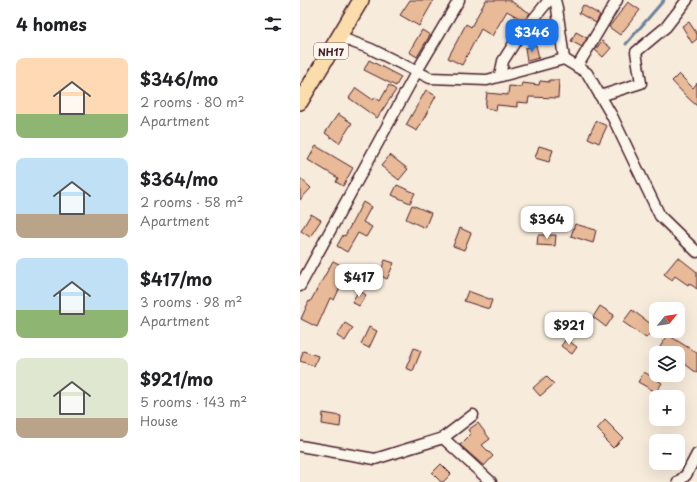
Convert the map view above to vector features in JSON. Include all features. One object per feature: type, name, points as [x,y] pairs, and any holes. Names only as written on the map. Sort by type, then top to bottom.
[{"type":"highway","name":"NH17","points":[[300,102],[361,0]]},
{"type":"street","points":[[300,286],[418,71],[459,0]]},
{"type":"street","points":[[500,76],[503,61],[515,42],[549,0]]},
{"type":"street","points":[[555,0],[564,59]]},
{"type":"street","points":[[577,67],[617,0]]},
{"type":"street","points":[[600,96],[641,83],[636,52],[666,27],[687,0]]},
{"type":"street","points":[[339,37],[372,49],[430,78],[487,80],[564,59],[587,73],[660,216],[697,252]]},
{"type":"street","points":[[300,446],[375,459],[443,438],[473,415]]},
{"type":"street","points":[[443,438],[491,482]]},
{"type":"street","points":[[678,482],[687,479],[697,454]]},
{"type":"building","points":[[410,0],[434,0],[419,26],[400,15]]},
{"type":"building","points":[[486,0],[509,0],[530,13],[524,21],[507,11],[492,36],[481,29],[462,65],[448,58],[466,24],[471,27]]},
{"type":"building","points":[[628,2],[640,10],[620,35],[609,27]]},
{"type":"building","points":[[583,5],[600,15],[596,23],[579,13]]},
{"type":"building","points":[[689,22],[697,34],[697,39],[692,43],[682,26]]},
{"type":"building","points":[[422,30],[430,35],[417,57],[409,52]]},
{"type":"building","points":[[576,32],[587,38],[582,47],[571,41]]},
{"type":"building","points":[[602,41],[611,48],[603,57],[595,50]]},
{"type":"building","points":[[536,45],[539,58],[527,61],[525,48]]},
{"type":"building","points":[[369,60],[401,77],[396,86],[364,70]]},
{"type":"building","points":[[679,74],[693,88],[697,83],[697,106],[672,81]]},
{"type":"building","points":[[549,80],[559,80],[558,98],[529,97],[528,103],[517,102],[517,107],[497,105],[496,110],[485,108],[487,93],[508,95],[509,86],[521,87],[522,83],[539,85],[540,81],[549,82]]},
{"type":"building","points":[[389,85],[396,90],[377,118],[349,98],[356,88],[373,100],[375,97],[380,101]]},
{"type":"building","points":[[426,90],[436,96],[417,131],[406,125]]},
{"type":"building","points":[[338,114],[352,123],[339,143],[325,133]]},
{"type":"building","points":[[596,121],[607,126],[599,143],[588,138]]},
{"type":"building","points":[[316,146],[353,168],[343,186],[336,182],[338,178],[308,160]]},
{"type":"building","points":[[539,146],[553,150],[549,162],[535,158]]},
{"type":"building","points":[[390,155],[408,169],[399,180],[381,166]]},
{"type":"building","points":[[300,178],[311,188],[300,200]]},
{"type":"building","points":[[397,185],[415,193],[410,203],[392,195]]},
{"type":"building","points":[[363,202],[371,207],[363,222],[372,227],[366,237],[358,233],[347,252],[337,246],[343,235],[345,236]]},
{"type":"building","points":[[412,205],[431,213],[425,228],[406,219]]},
{"type":"building","points":[[311,214],[321,220],[310,237],[301,231]]},
{"type":"building","points":[[575,224],[596,230],[593,243],[571,236]]},
{"type":"building","points":[[460,228],[471,233],[464,250],[453,246]]},
{"type":"building","points":[[538,235],[556,235],[555,246],[537,245]]},
{"type":"building","points":[[678,257],[697,272],[697,289],[675,276],[672,280],[664,274]]},
{"type":"building","points":[[385,260],[394,263],[387,279],[379,275]]},
{"type":"building","points":[[333,261],[349,269],[334,300],[330,298],[317,327],[301,319],[309,301],[310,302]]},
{"type":"building","points":[[359,290],[366,295],[359,306],[352,302]]},
{"type":"building","points":[[468,291],[492,300],[489,309],[464,301]]},
{"type":"building","points":[[600,306],[614,315],[606,327],[593,317]]},
{"type":"building","points":[[632,310],[649,323],[649,334],[646,338],[623,322]]},
{"type":"building","points":[[345,323],[353,328],[345,341],[337,336]]},
{"type":"building","points":[[369,327],[377,331],[369,348],[361,344]]},
{"type":"building","points":[[666,338],[673,338],[697,353],[697,373],[685,364],[685,346],[661,346]]},
{"type":"building","points":[[566,339],[577,347],[572,354],[561,346]]},
{"type":"building","points":[[414,348],[421,351],[413,371],[406,368]]},
{"type":"building","points":[[303,351],[318,356],[314,366],[300,361]]},
{"type":"building","points":[[644,372],[649,375],[649,382],[662,383],[657,390],[652,390],[638,382]]},
{"type":"building","points":[[546,376],[554,384],[540,396],[533,388]]},
{"type":"building","points":[[323,413],[341,416],[340,427],[322,424]]},
{"type":"building","points":[[605,420],[623,438],[613,448],[597,429]]},
{"type":"building","points":[[478,423],[490,439],[482,445],[493,456],[484,466],[460,445],[471,434],[468,430]]},
{"type":"building","points":[[441,464],[451,474],[443,482],[441,482],[432,473]]},
{"type":"waterway","points":[[626,44],[664,0]]}]
